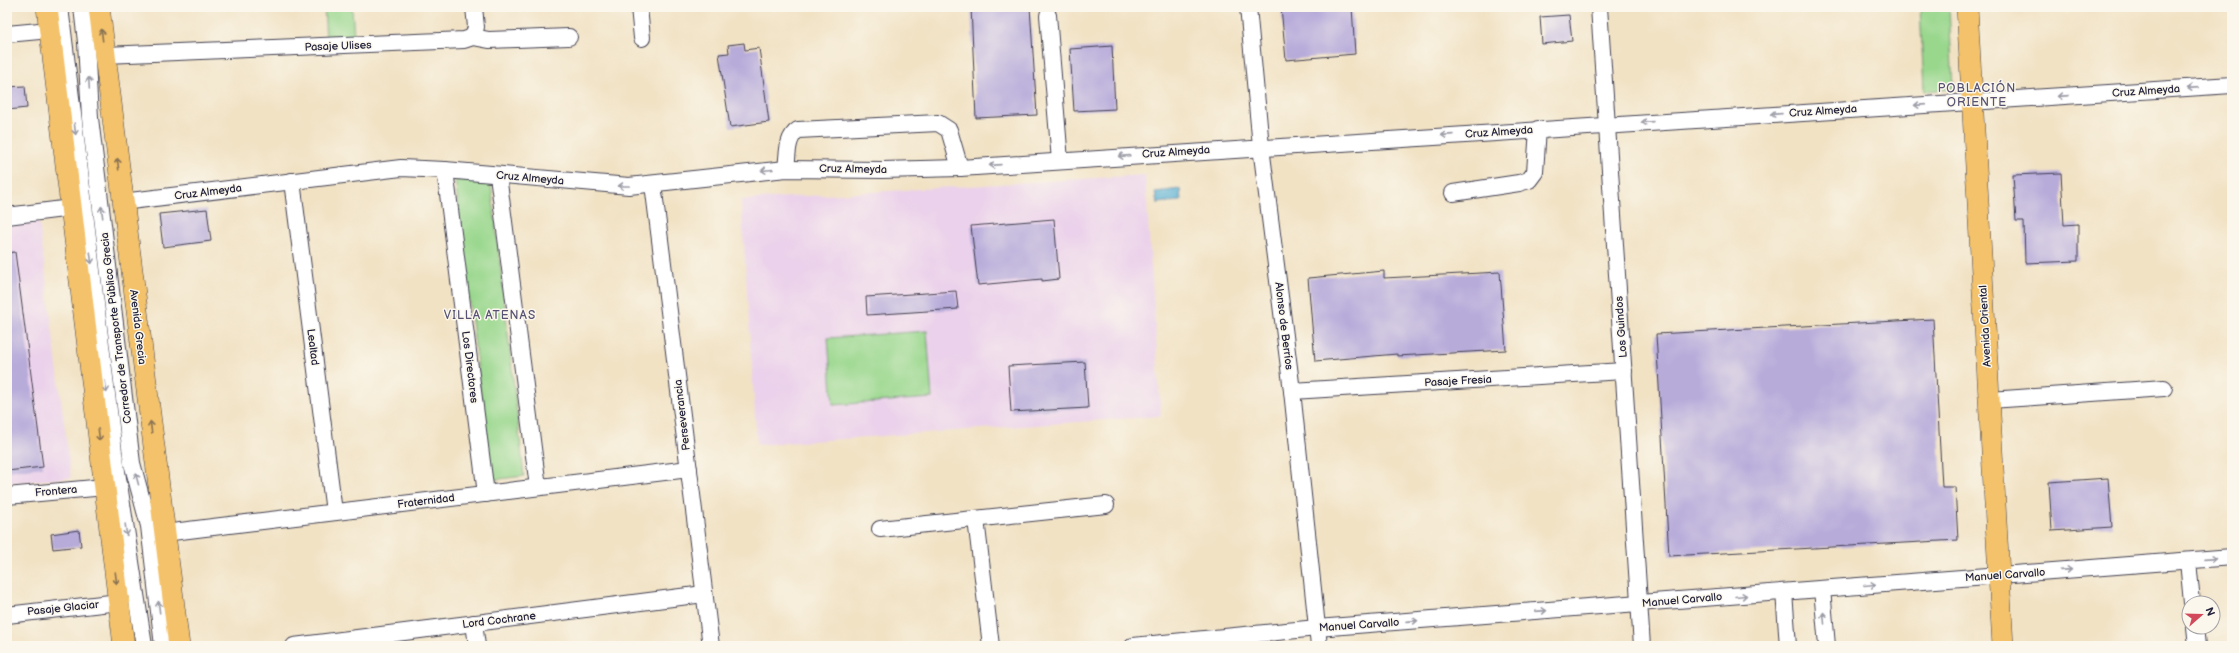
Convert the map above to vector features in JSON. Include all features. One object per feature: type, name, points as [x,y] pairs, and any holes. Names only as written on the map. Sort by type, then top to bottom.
[{"type":"main road","points":[[47,7],[124,646]]},
{"type":"main road","name":"Avenida Grecia","points":[[99,7],[122,202],[179,646]]},
{"type":"main road","name":"Avenida Oriental","points":[[1967,7],[2004,646]]},
{"type":"street","name":"Corredor de Transporte Público Grecia","points":[[60,7],[114,452],[144,646]]},
{"type":"street","name":"Corredor de Transporte Público Grecia","points":[[82,7],[86,42],[90,118],[131,455],[149,526],[163,646]]},
{"type":"street","points":[[473,37],[476,27],[474,7]]},
{"type":"street","points":[[639,7],[642,38]]},
{"type":"street","name":"Alonso de Berríos","points":[[1248,7],[1261,146],[1292,391],[1319,646]]},
{"type":"street","name":"Los Guindos","points":[[1599,7],[1642,646]]},
{"type":"street","points":[[1048,15],[1060,160]]},
{"type":"street","points":[[7,34],[50,30]]},
{"type":"street","name":"Pasaje Ulises","points":[[105,55],[464,40],[473,37],[489,40],[569,37]]},
{"type":"street","name":"Cruz Almeyda","points":[[122,202],[394,169],[445,170],[610,185],[653,184],[786,169],[882,170],[960,168],[1261,146],[2232,85]]},
{"type":"street","points":[[786,169],[790,140],[793,134],[798,130],[938,123],[949,130],[960,168]]},
{"type":"street","points":[[1453,193],[1519,183],[1529,180],[1535,172],[1538,129]]},
{"type":"street","name":"Los Directores","points":[[445,170],[486,494]]},
{"type":"street","points":[[498,175],[538,487]]},
{"type":"street","name":"Lealtad","points":[[292,182],[334,512]]},
{"type":"street","name":"Perseverancia","points":[[653,184],[711,646]]},
{"type":"street","points":[[7,216],[71,208]]},
{"type":"street","name":"Pasaje Fresia","points":[[1292,391],[1624,371]]},
{"type":"street","points":[[1990,400],[2164,388]]},
{"type":"street","name":"Fraternidad","points":[[164,533],[689,469]]},
{"type":"street","name":"Frontera","points":[[7,496],[105,487]]},
{"type":"street","points":[[880,529],[1106,505]]},
{"type":"street","points":[[976,519],[991,646]]},
{"type":"street","name":"Manuel Carvallo","points":[[1132,646],[1317,628],[2232,557]]},
{"type":"street","points":[[2188,561],[2191,595]]},
{"type":"street","points":[[1822,589],[1827,646]]},
{"type":"street","points":[[1784,592],[1788,646]]},
{"type":"street","name":"Lord Cochrane","points":[[294,646],[704,594]]},
{"type":"street","name":"Pasaje Glaciar","points":[[7,615],[119,602]]},
{"type":"street","points":[[474,623],[477,646]]},
{"type":"street","points":[[2196,635],[2197,646]]},
{"type":"shaded area","points":[[1145,175],[1161,416],[757,445],[741,200]]},
{"type":"shaded area","points":[[39,222],[71,478],[7,483],[7,226]]},
{"type":"green space","points":[[324,7],[352,7],[354,37],[326,39]]},
{"type":"green space","points":[[1920,7],[1949,7],[1953,89],[1924,91]]},
{"type":"green space","points":[[455,179],[491,183],[524,476],[491,480]]},
{"type":"green space","points":[[927,331],[932,398],[833,405],[828,338]]},
{"type":"water","points":[[1180,189],[1181,201],[1157,203],[1155,192]]},
{"type":"building","points":[[971,7],[1030,7],[1037,115],[976,118]]},
{"type":"building","points":[[1281,7],[1352,7],[1355,54],[1286,60]]},
{"type":"building","points":[[1569,15],[1572,41],[1542,44],[1540,17]]},
{"type":"building","points":[[744,43],[745,50],[759,48],[769,122],[730,127],[719,54],[729,53],[728,45]]},
{"type":"building","points":[[1112,46],[1115,109],[1074,111],[1070,49]]},
{"type":"building","points":[[25,86],[27,108],[7,110],[7,87]]},
{"type":"building","points":[[2061,173],[2064,225],[2078,224],[2078,261],[2025,263],[2024,221],[2016,221],[2013,175]]},
{"type":"building","points":[[207,209],[211,241],[163,247],[159,214]]},
{"type":"building","points":[[1054,219],[1059,279],[1042,281],[1042,279],[978,285],[971,226]]},
{"type":"building","points":[[15,252],[43,467],[7,471],[7,253]]},
{"type":"building","points":[[1384,271],[1384,278],[1500,272],[1506,350],[1397,356],[1397,354],[1315,361],[1308,278]]},
{"type":"building","points":[[956,291],[958,309],[867,315],[866,297]]},
{"type":"building","points":[[1933,319],[1942,487],[1955,487],[1958,540],[1669,556],[1656,334]]},
{"type":"building","points":[[1085,362],[1088,408],[1011,412],[1008,366]]},
{"type":"building","points":[[2108,478],[2112,527],[2052,531],[2049,482]]},
{"type":"building","points":[[79,530],[81,546],[53,549],[51,534]]},
{"type":"district","name":"POBLACIÓN ORIENTE","points":[[1977,95]]},
{"type":"district","name":"VILLA ATENAS","points":[[490,315]]}]
